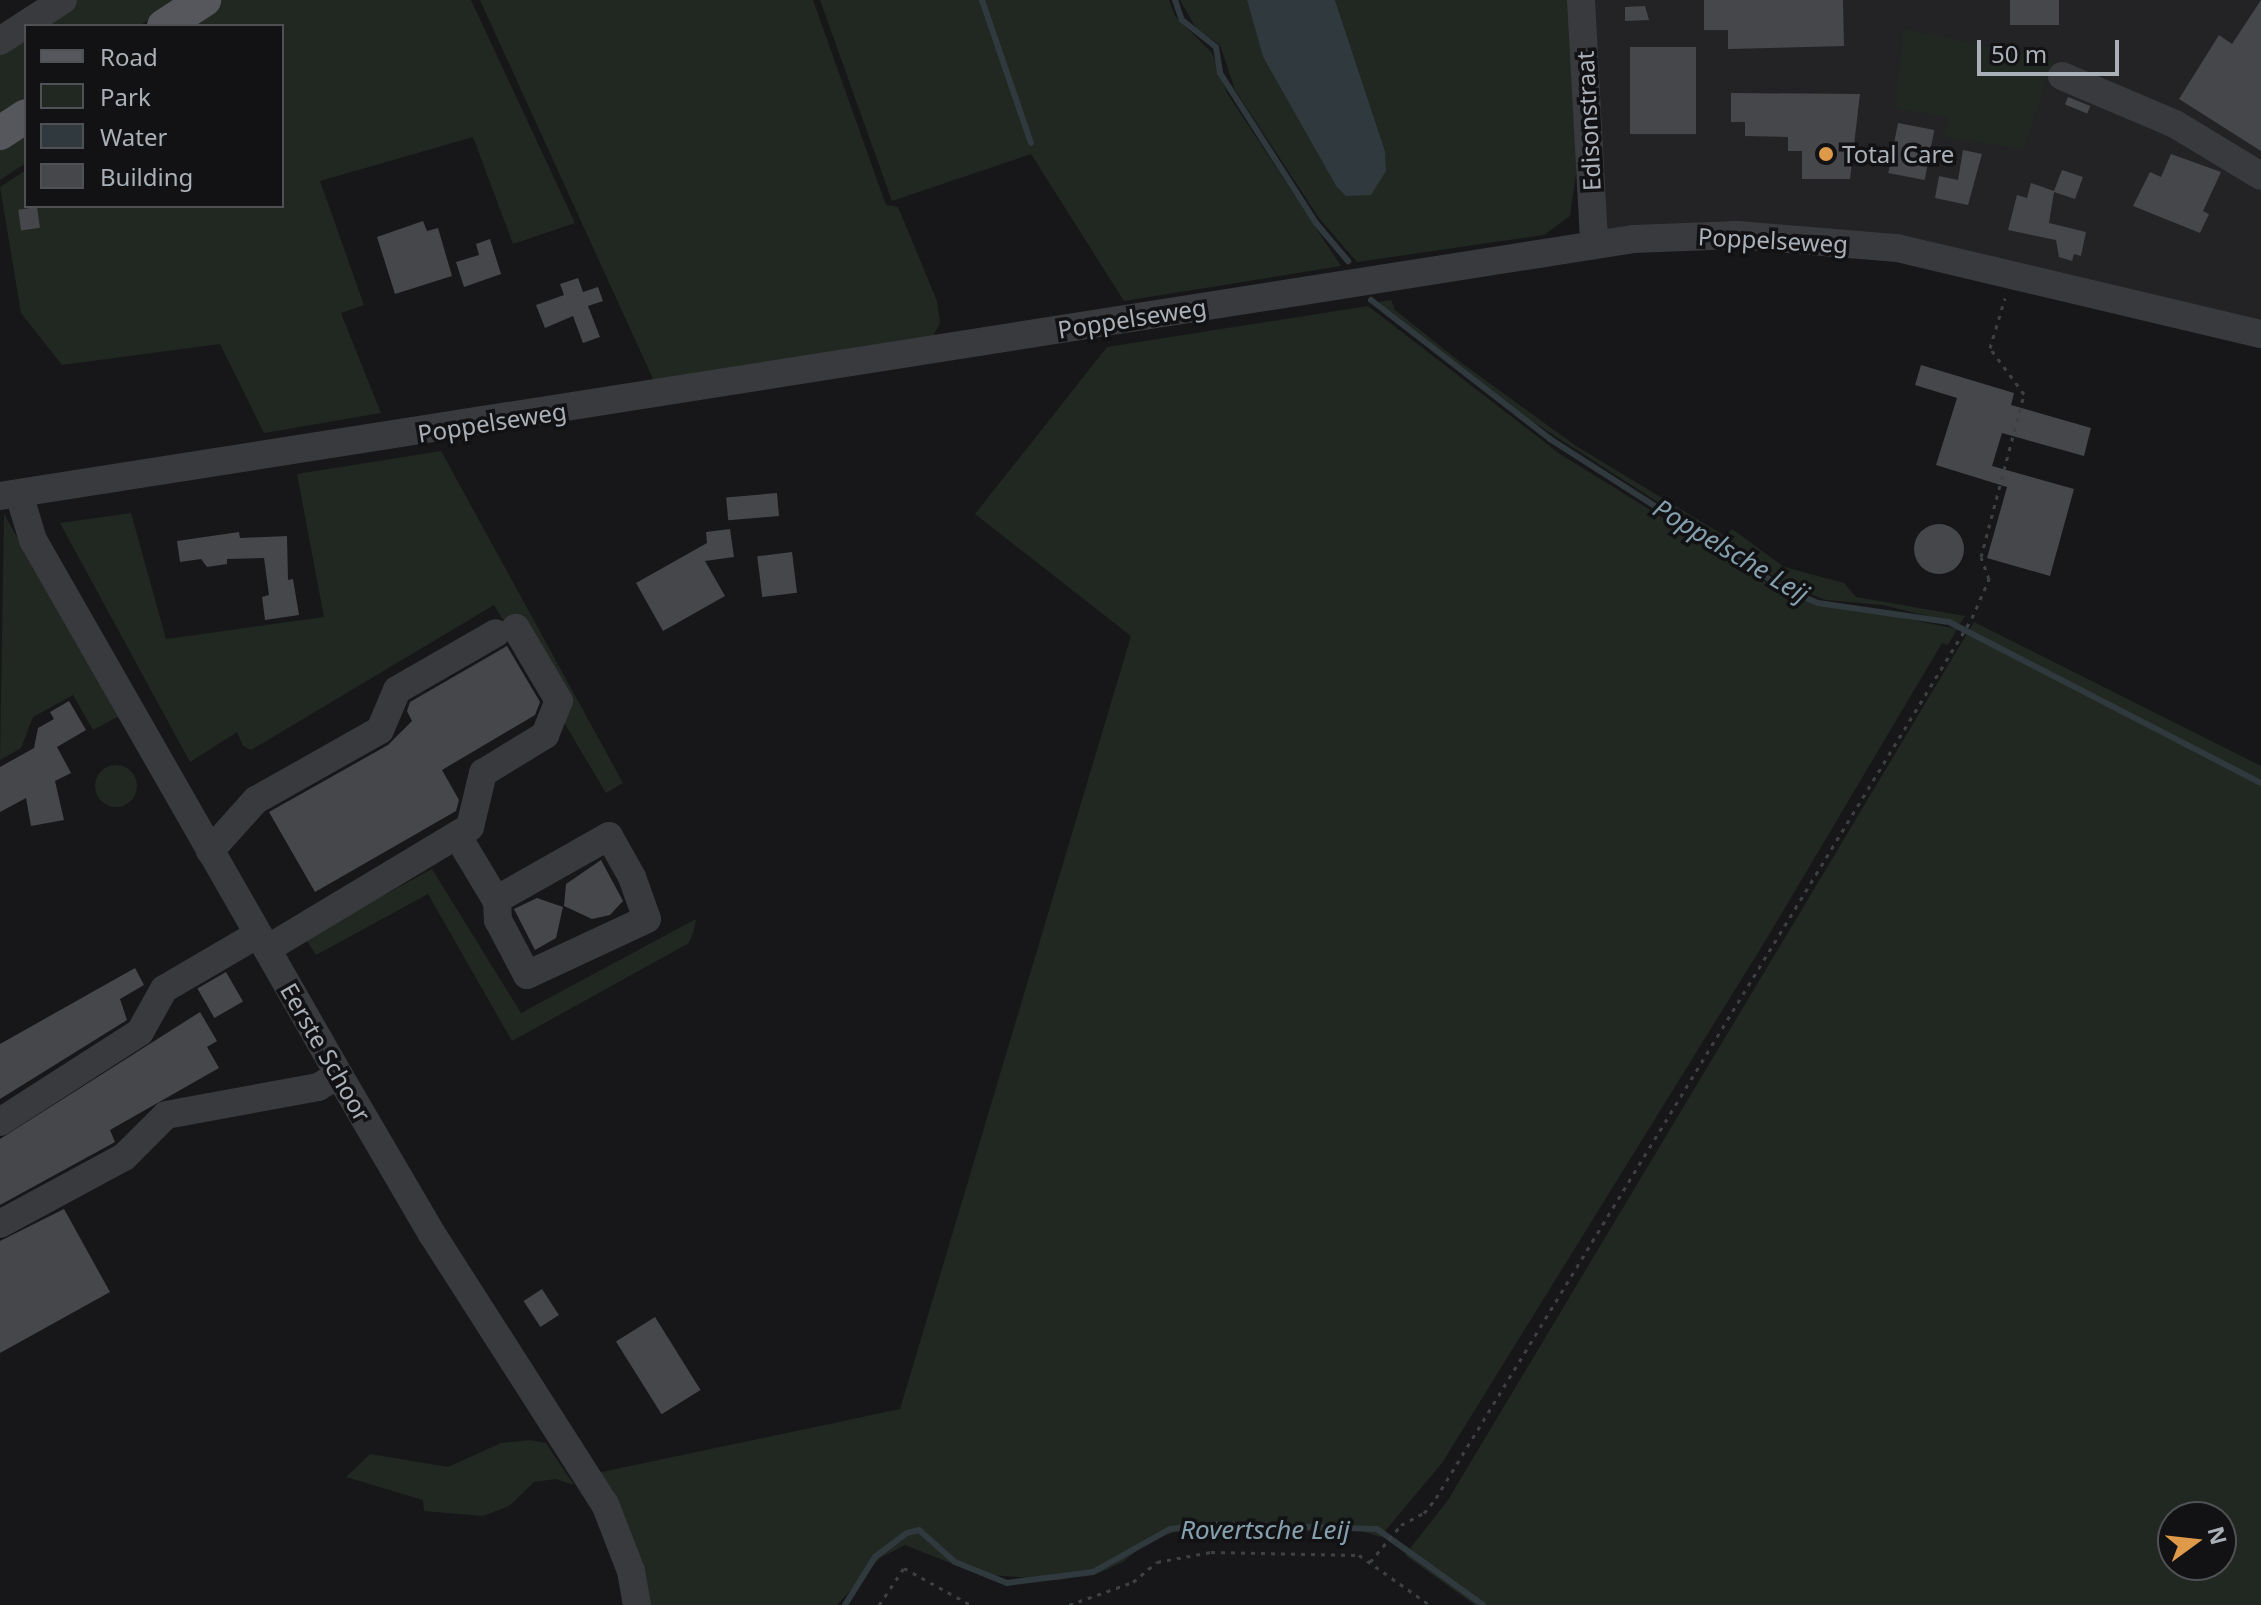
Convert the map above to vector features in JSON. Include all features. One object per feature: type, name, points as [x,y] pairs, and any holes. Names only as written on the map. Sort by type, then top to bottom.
[{"type":"main road","points":[[167,24],[204,0]]},
{"type":"main road","points":[[0,133],[24,117]]},
{"type":"street","points":[[26,24],[63,0]]},
{"type":"street","name":"Edisonstraat","points":[[1581,0],[1594,242]]},
{"type":"street","points":[[0,41],[24,25]]},
{"type":"street","points":[[2062,76],[2175,124],[2261,176]]},
{"type":"street","name":"Poppelseweg","points":[[9,495],[1594,242],[1687,235],[1813,238],[1897,248],[2261,334]]},
{"type":"street","name":"Eerste Schoor","points":[[9,495],[262,942],[448,1260],[605,1504],[631,1571],[637,1605]]},
{"type":"street","points":[[0,1122],[140,1032],[164,989],[262,942],[470,827],[483,773],[545,735],[559,701],[506,630],[397,690],[380,730],[256,800],[210,851]]},
{"type":"street","points":[[457,835],[496,900],[498,920],[527,975],[647,919],[632,877],[609,836],[496,900]]},
{"type":"street","points":[[0,1224],[124,1157],[166,1115],[318,1087],[339,1075]]},
{"type":"path","points":[[1370,1562],[1401,1525],[1424,1513],[1436,1498],[1972,618],[1989,579],[1981,557],[2024,394],[1990,348],[2012,273]]},
{"type":"path","points":[[1069,1605],[1133,1582],[1157,1562],[1176,1555],[1355,1554],[1430,1605]]},
{"type":"path","points":[[879,1605],[904,1568],[971,1605]]},
{"type":"shaded area","points":[[1587,0],[2261,0],[2261,331],[1936,248],[1607,234]]},
{"type":"green space","points":[[75,0],[178,0],[142,24],[38,24]]},
{"type":"green space","points":[[218,0],[471,0],[575,223],[513,244],[473,137],[320,181],[364,305],[341,313],[381,413],[264,433],[220,344],[62,365],[21,313],[0,187],[24,171],[24,208],[284,208],[284,24],[182,24]]},
{"type":"green space","points":[[480,0],[813,0],[886,205],[898,207],[937,301],[940,323],[933,336],[654,381]]},
{"type":"green space","points":[[820,0],[1169,0],[1175,16],[1212,53],[1227,93],[1341,266],[1124,301],[1031,154],[892,201]]},
{"type":"green space","points":[[1180,0],[1247,0],[1263,57],[1336,186],[1385,151],[1335,0],[1571,0],[1579,152],[1570,216],[1544,235],[1357,262],[1319,218],[1235,90],[1220,45],[1196,28]]},
{"type":"green space","points":[[1903,29],[2053,60],[2024,149],[1945,137],[1948,117],[1896,109]]},
{"type":"green space","points":[[24,33],[24,102],[0,118],[0,49]]},
{"type":"green space","points":[[24,128],[24,164],[0,180],[0,144]]},
{"type":"green space","points":[[1391,300],[1395,310],[1455,358],[1576,446],[1725,536],[1732,529],[1784,567],[1844,583],[1856,597],[1965,616],[1960,624],[1883,605],[1826,600],[1785,584],[1510,407],[1378,302]]},
{"type":"green space","points":[[1368,306],[1560,454],[1787,595],[1957,629],[1948,645],[1942,643],[1767,938],[1442,1463],[1380,1537],[1362,1531],[1175,1532],[1148,1541],[1123,1562],[1099,1573],[1058,1580],[978,1574],[905,1545],[880,1558],[837,1605],[646,1605],[597,1473],[900,1409],[1131,636],[975,514],[1107,347]]},
{"type":"green space","points":[[441,451],[623,783],[606,793],[494,605],[251,750],[243,746],[237,732],[190,762],[60,523],[131,513],[166,639],[324,617],[297,474]]},
{"type":"green space","points":[[4,514],[119,716],[93,730],[73,695],[33,717],[21,748],[0,760]]},
{"type":"green space","points":[[1974,622],[2261,766],[2261,1605],[1475,1605],[1405,1555],[1448,1500]]},
{"type":"green space","points":[[116,765],[131,771],[137,786],[131,801],[116,807],[101,801],[95,786],[101,771]]},
{"type":"green space","points":[[432,869],[521,1013],[696,919],[694,930],[689,943],[512,1041],[428,894],[316,955],[305,938]]},
{"type":"green space","points":[[530,1440],[546,1443],[574,1485],[556,1479],[534,1482],[509,1506],[483,1516],[424,1511],[423,1500],[346,1477],[370,1454],[448,1467],[501,1443]]},
{"type":"water","points":[[1247,0],[1335,0],[1385,151],[1386,171],[1371,195],[1346,196],[1336,186],[1263,57]]},
{"type":"building","points":[[1704,0],[1843,0],[1844,46],[1728,49],[1728,30],[1704,30]]},
{"type":"building","points":[[2010,0],[2059,0],[2059,25],[2010,25]]},
{"type":"building","points":[[2261,0],[2261,151],[2179,99],[2219,35],[2232,44]]},
{"type":"building","points":[[1645,6],[1649,20],[1625,21],[1625,7]]},
{"type":"building","points":[[1630,47],[1696,47],[1696,134],[1630,134]]},
{"type":"building","points":[[1731,93],[1860,94],[1850,179],[1802,179],[1802,151],[1788,151],[1788,137],[1745,136],[1745,122],[1731,122]]},
{"type":"building","points":[[2068,97],[2090,106],[2087,113],[2065,104]]},
{"type":"building","points":[[1898,123],[1934,130],[1925,180],[1888,173]]},
{"type":"building","points":[[1963,150],[1982,154],[1968,205],[1935,198],[1939,176],[1958,180]]},
{"type":"building","points":[[2171,154],[2221,172],[2203,211],[2209,214],[2200,233],[2133,206],[2150,172],[2161,177]]},
{"type":"building","points":[[2062,170],[2083,177],[2075,199],[2054,192],[2049,223],[2086,232],[2081,256],[2074,254],[2072,261],[2059,257],[2056,240],[2008,230],[2017,195],[2027,198],[2031,183],[2054,191]]},
{"type":"building","points":[[37,208],[40,228],[21,230],[18,210]]},
{"type":"building","points":[[423,221],[427,231],[438,228],[452,276],[395,294],[377,237]]},
{"type":"building","points":[[490,239],[501,274],[464,287],[456,262],[479,255],[476,244]]},
{"type":"building","points":[[578,278],[583,292],[598,287],[603,301],[588,306],[600,337],[583,343],[573,316],[545,328],[536,305],[564,295],[560,284]]},
{"type":"building","points":[[1921,365],[2014,393],[2011,405],[2091,428],[2084,456],[2002,433],[1992,466],[2074,489],[2050,576],[1987,558],[2007,487],[1936,465],[1957,398],[1915,385]]},
{"type":"building","points":[[777,493],[779,516],[728,520],[726,497]]},
{"type":"building","points":[[1939,524],[1957,531],[1964,549],[1957,567],[1939,574],[1921,567],[1914,549],[1921,531]]},
{"type":"building","points":[[730,529],[734,557],[705,561],[725,596],[663,631],[636,583],[707,543],[706,532]]},
{"type":"building","points":[[239,532],[240,538],[287,536],[288,580],[293,579],[299,615],[265,620],[262,597],[269,595],[264,558],[227,559],[227,564],[207,567],[201,559],[180,562],[177,541]]},
{"type":"building","points":[[792,552],[797,593],[762,597],[757,556]]},
{"type":"building","points":[[507,646],[540,702],[535,715],[442,770],[459,800],[456,811],[315,892],[269,812],[388,745],[412,721],[407,711],[410,702]]},
{"type":"building","points":[[69,701],[86,730],[57,747],[71,773],[55,781],[64,820],[31,826],[26,798],[0,812],[0,767],[34,748],[38,728],[54,719],[50,712]]},
{"type":"building","points":[[601,860],[623,901],[610,915],[592,919],[564,906],[566,884]]},
{"type":"building","points":[[537,898],[563,907],[556,938],[535,950],[514,909]]},
{"type":"building","points":[[135,968],[144,985],[120,999],[127,1020],[0,1099],[0,1044]]},
{"type":"building","points":[[226,972],[243,1001],[214,1018],[197,988]]},
{"type":"building","points":[[200,1012],[217,1041],[207,1047],[219,1068],[110,1130],[115,1142],[0,1205],[0,1139]]},
{"type":"building","points":[[64,1209],[110,1292],[0,1353],[0,1241]]},
{"type":"building","points":[[542,1289],[559,1315],[540,1327],[524,1301]]},
{"type":"building","points":[[655,1317],[701,1390],[662,1414],[616,1341]]},
{"type":"waterway","points":[[982,0],[1031,143]]},
{"type":"waterway","name":"Poppelsche Leij","points":[[1175,0],[1182,20],[1216,47],[1220,73],[1316,223],[1348,261]]},
{"type":"waterway","name":"Poppelsche Leij","points":[[1371,300],[1550,439],[1781,587],[1818,603],[1949,622],[2261,783]]},
{"type":"waterway","name":"Rovertsche Leij","points":[[845,1605],[875,1557],[907,1533],[919,1530],[955,1562],[1007,1583],[1093,1572],[1170,1529],[1209,1524],[1377,1529],[1483,1605]]},
{"type":"place","name":"Total Care","points":[[1826,154]]}]
